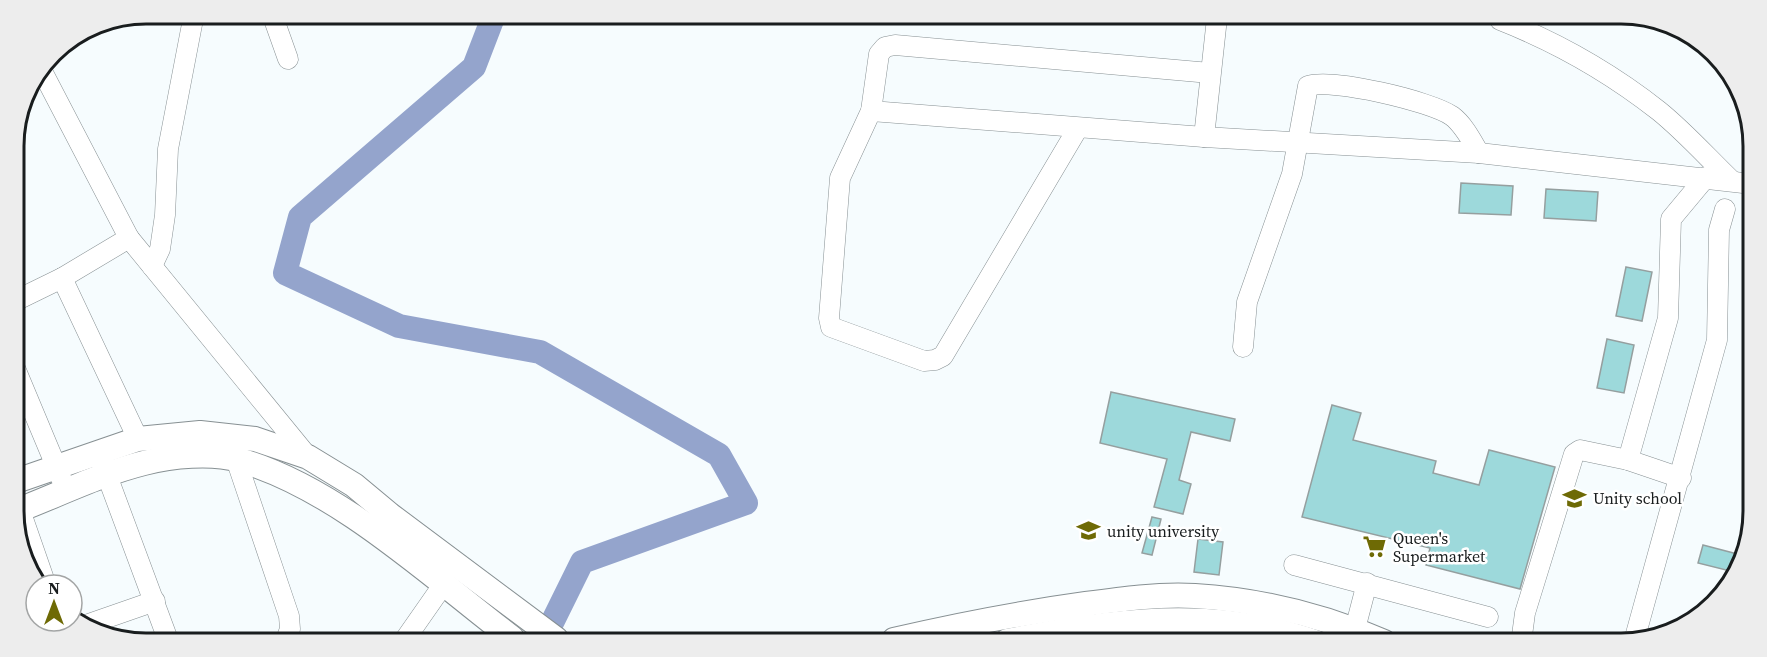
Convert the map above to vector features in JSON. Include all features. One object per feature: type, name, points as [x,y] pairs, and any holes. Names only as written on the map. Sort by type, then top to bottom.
[{"type":"main road","points":[[24,478],[138,439],[200,433],[255,439],[276,445],[308,457],[354,485],[548,633]]},
{"type":"main road","points":[[272,471],[276,445]]},
{"type":"main road","points":[[24,508],[66,490],[145,463],[178,458],[236,459],[272,471],[357,520],[505,633]]},
{"type":"main road","points":[[925,633],[1006,615],[1135,598],[1194,596],[1271,606],[1364,633]]},
{"type":"main road","points":[[1051,633],[1119,622],[1158,619],[1227,622],[1275,633]]},
{"type":"street","points":[[152,266],[160,249],[165,215],[168,149],[192,24]]},
{"type":"street","points":[[276,24],[288,59]]},
{"type":"street","points":[[1204,137],[1215,24]]},
{"type":"street","points":[[1508,24],[1570,53],[1633,92],[1661,112],[1742,183]]},
{"type":"street","points":[[1078,128],[943,356],[935,360],[924,361],[839,332],[831,327],[829,318],[840,178],[871,111],[879,54],[885,47],[895,45],[1210,73]]},
{"type":"street","points":[[45,77],[129,238],[308,457]]},
{"type":"street","points":[[1243,347],[1247,302],[1292,174],[1308,86],[1340,84],[1424,104],[1452,116],[1464,128],[1479,153]]},
{"type":"street","points":[[871,111],[1204,137],[1479,153],[1706,177],[1742,183]]},
{"type":"street","points":[[1628,460],[1668,318],[1671,219],[1706,177]]},
{"type":"street","points":[[1637,632],[1681,478],[1717,340],[1719,230],[1725,209]]},
{"type":"street","points":[[24,291],[62,278],[129,238]]},
{"type":"street","points":[[62,278],[138,439]]},
{"type":"street","points":[[24,390],[66,490]]},
{"type":"street","points":[[1523,633],[1526,613],[1574,454],[1580,450],[1628,460],[1681,478]]},
{"type":"street","points":[[98,453],[166,633]]},
{"type":"street","points":[[236,459],[289,616],[288,633]]},
{"type":"street","points":[[25,531],[41,572]]},
{"type":"street","points":[[1294,565],[1488,617]]},
{"type":"street","points":[[1355,629],[1367,583]]},
{"type":"street","points":[[409,633],[443,585]]},
{"type":"street","points":[[96,622],[155,601]]},
{"type":"street","points":[[1002,633],[1006,615]]},
{"type":"building","points":[[1461,183],[1513,186],[1511,215],[1459,213]]},
{"type":"building","points":[[1546,189],[1598,192],[1596,221],[1544,218]]},
{"type":"building","points":[[1626,267],[1652,272],[1642,321],[1616,316]]},
{"type":"building","points":[[1607,339],[1634,345],[1624,393],[1597,388]]},
{"type":"building","points":[[1111,392],[1235,419],[1230,441],[1191,432],[1179,480],[1191,484],[1183,514],[1154,507],[1167,459],[1100,443]]},
{"type":"building","points":[[1332,405],[1361,413],[1353,440],[1436,461],[1433,473],[1479,485],[1489,450],[1555,467],[1520,589],[1426,565],[1430,548],[1302,517]]},
{"type":"building","points":[[1152,517],[1161,519],[1152,555],[1142,553]]},
{"type":"building","points":[[1198,539],[1223,542],[1219,575],[1194,572]]},
{"type":"building","points":[[1703,545],[1735,553],[1727,570],[1698,563]]},
{"type":"waterway","points":[[491,24],[474,67],[300,217],[285,273],[399,326],[540,352],[719,455],[746,503],[582,562],[547,633]]},
{"type":"place","name":"Unity school","points":[[1575,498]]},
{"type":"place","name":"unity university","points":[[1089,531]]},
{"type":"place","name":"Queen's Supermarket","points":[[1375,547]]}]
